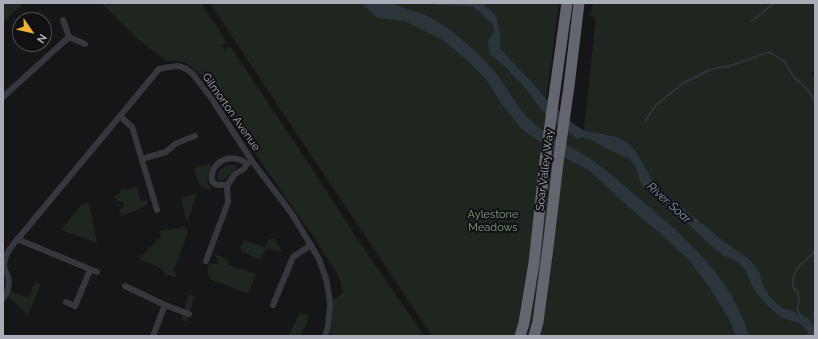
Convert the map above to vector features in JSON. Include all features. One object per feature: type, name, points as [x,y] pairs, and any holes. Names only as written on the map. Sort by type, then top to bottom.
[{"type":"highway","name":"Soar Valley Way","points":[[520,336],[524,323],[534,263],[545,161],[567,3]]},
{"type":"highway","name":"Soar Valley Way","points":[[534,336],[538,322],[579,3]]},
{"type":"street","points":[[63,20],[69,37],[85,44]]},
{"type":"street","points":[[3,97],[69,37]]},
{"type":"street","name":"Gilmorton Avenue","points":[[5,296],[9,285],[4,268],[7,253],[159,69],[179,66],[192,73],[212,99],[250,162],[292,214],[311,245],[323,268],[329,295],[328,327],[325,336]]},
{"type":"street","points":[[120,116],[132,127],[157,210]]},
{"type":"street","points":[[142,159],[166,152],[176,144],[195,136]]},
{"type":"street","points":[[206,262],[228,202],[228,184],[233,176],[244,169],[250,162],[228,158],[217,164],[212,174],[212,181],[219,186],[228,184]]},
{"type":"street","points":[[17,240],[96,272]]},
{"type":"street","points":[[273,305],[293,257],[311,245]]},
{"type":"street","points":[[66,302],[75,306],[90,270]]},
{"type":"street","points":[[125,286],[188,314]]},
{"type":"street","points":[[153,336],[165,305]]},
{"type":"green space","points":[[3,3],[24,3],[14,12],[12,12],[12,14],[3,22]]},
{"type":"green space","points":[[102,3],[201,3],[225,39],[226,43],[222,45],[225,50],[228,47],[232,49],[358,240],[424,336],[330,336],[333,299],[343,293],[340,280],[336,272],[313,236],[197,71],[183,62],[167,61],[135,37]]},
{"type":"green space","name":"Aylestone Meadows","points":[[210,3],[445,3],[473,7],[493,26],[494,31],[488,41],[512,75],[530,94],[546,116],[581,134],[617,137],[584,130],[596,16],[594,18],[590,15],[593,3],[815,3],[815,72],[810,72],[815,80],[815,328],[808,318],[812,336],[432,336]]},
{"type":"green space","points":[[482,3],[559,3],[546,99],[500,48],[500,33],[496,15]]},
{"type":"green space","points":[[210,163],[211,167],[208,174],[208,182],[213,191],[201,187],[194,170],[197,167]]},
{"type":"green space","points":[[230,164],[237,167],[224,180],[220,181],[218,179],[219,171]]},
{"type":"green space","points":[[137,187],[141,201],[147,200],[148,204],[122,216],[119,210],[124,206],[123,201],[117,201],[114,196],[121,193],[120,190],[124,188],[126,190]]},
{"type":"green space","points":[[197,193],[189,218],[186,220],[181,198]]},
{"type":"green space","points":[[89,203],[97,243],[61,230],[81,205]]},
{"type":"green space","points":[[185,226],[188,232],[174,270],[177,278],[164,274],[164,271],[157,266],[139,259],[161,237],[160,231]]},
{"type":"green space","points":[[274,238],[282,252],[267,248],[260,260],[240,251],[242,248],[240,247],[244,240],[265,248],[268,240]]},
{"type":"green space","points":[[214,254],[229,260],[228,265],[256,274],[248,294],[210,279],[208,272],[209,263],[218,264]]},
{"type":"green space","points":[[35,282],[41,284],[28,315],[7,296],[10,291],[29,298]]},
{"type":"green space","points":[[189,294],[194,297],[187,322],[181,319]]},
{"type":"green space","points":[[300,313],[309,316],[301,336],[288,336]]},
{"type":"water","points":[[362,3],[390,3],[422,14],[446,27],[466,43],[499,77],[519,108],[534,124],[595,162],[664,220],[701,255],[731,295],[742,316],[749,336],[736,336],[731,323],[710,288],[689,260],[589,170],[569,160],[528,134],[520,127],[502,104],[486,79],[468,61],[443,40],[405,21],[377,18]]},
{"type":"water","name":"River Soar","points":[[426,3],[482,3],[496,15],[500,33],[500,48],[546,99],[575,125],[583,130],[617,137],[631,146],[659,188],[723,241],[750,260],[759,272],[769,296],[784,309],[808,318],[815,328],[815,336],[810,336],[800,323],[785,319],[771,309],[753,288],[745,269],[738,262],[716,250],[682,218],[642,186],[636,167],[629,158],[607,149],[592,140],[582,137],[578,139],[546,116],[519,81],[508,69],[490,54],[488,41],[494,31],[493,26],[483,15],[473,7]]},
{"type":"waterway","points":[[752,21],[774,3]]},
{"type":"waterway","points":[[645,121],[656,105],[682,84],[710,70],[730,66],[769,52],[785,62],[793,76],[808,90],[815,101]]},
{"type":"waterway","points":[[800,315],[797,308],[799,301],[798,293],[793,287],[794,275],[799,266],[815,251]]}]
